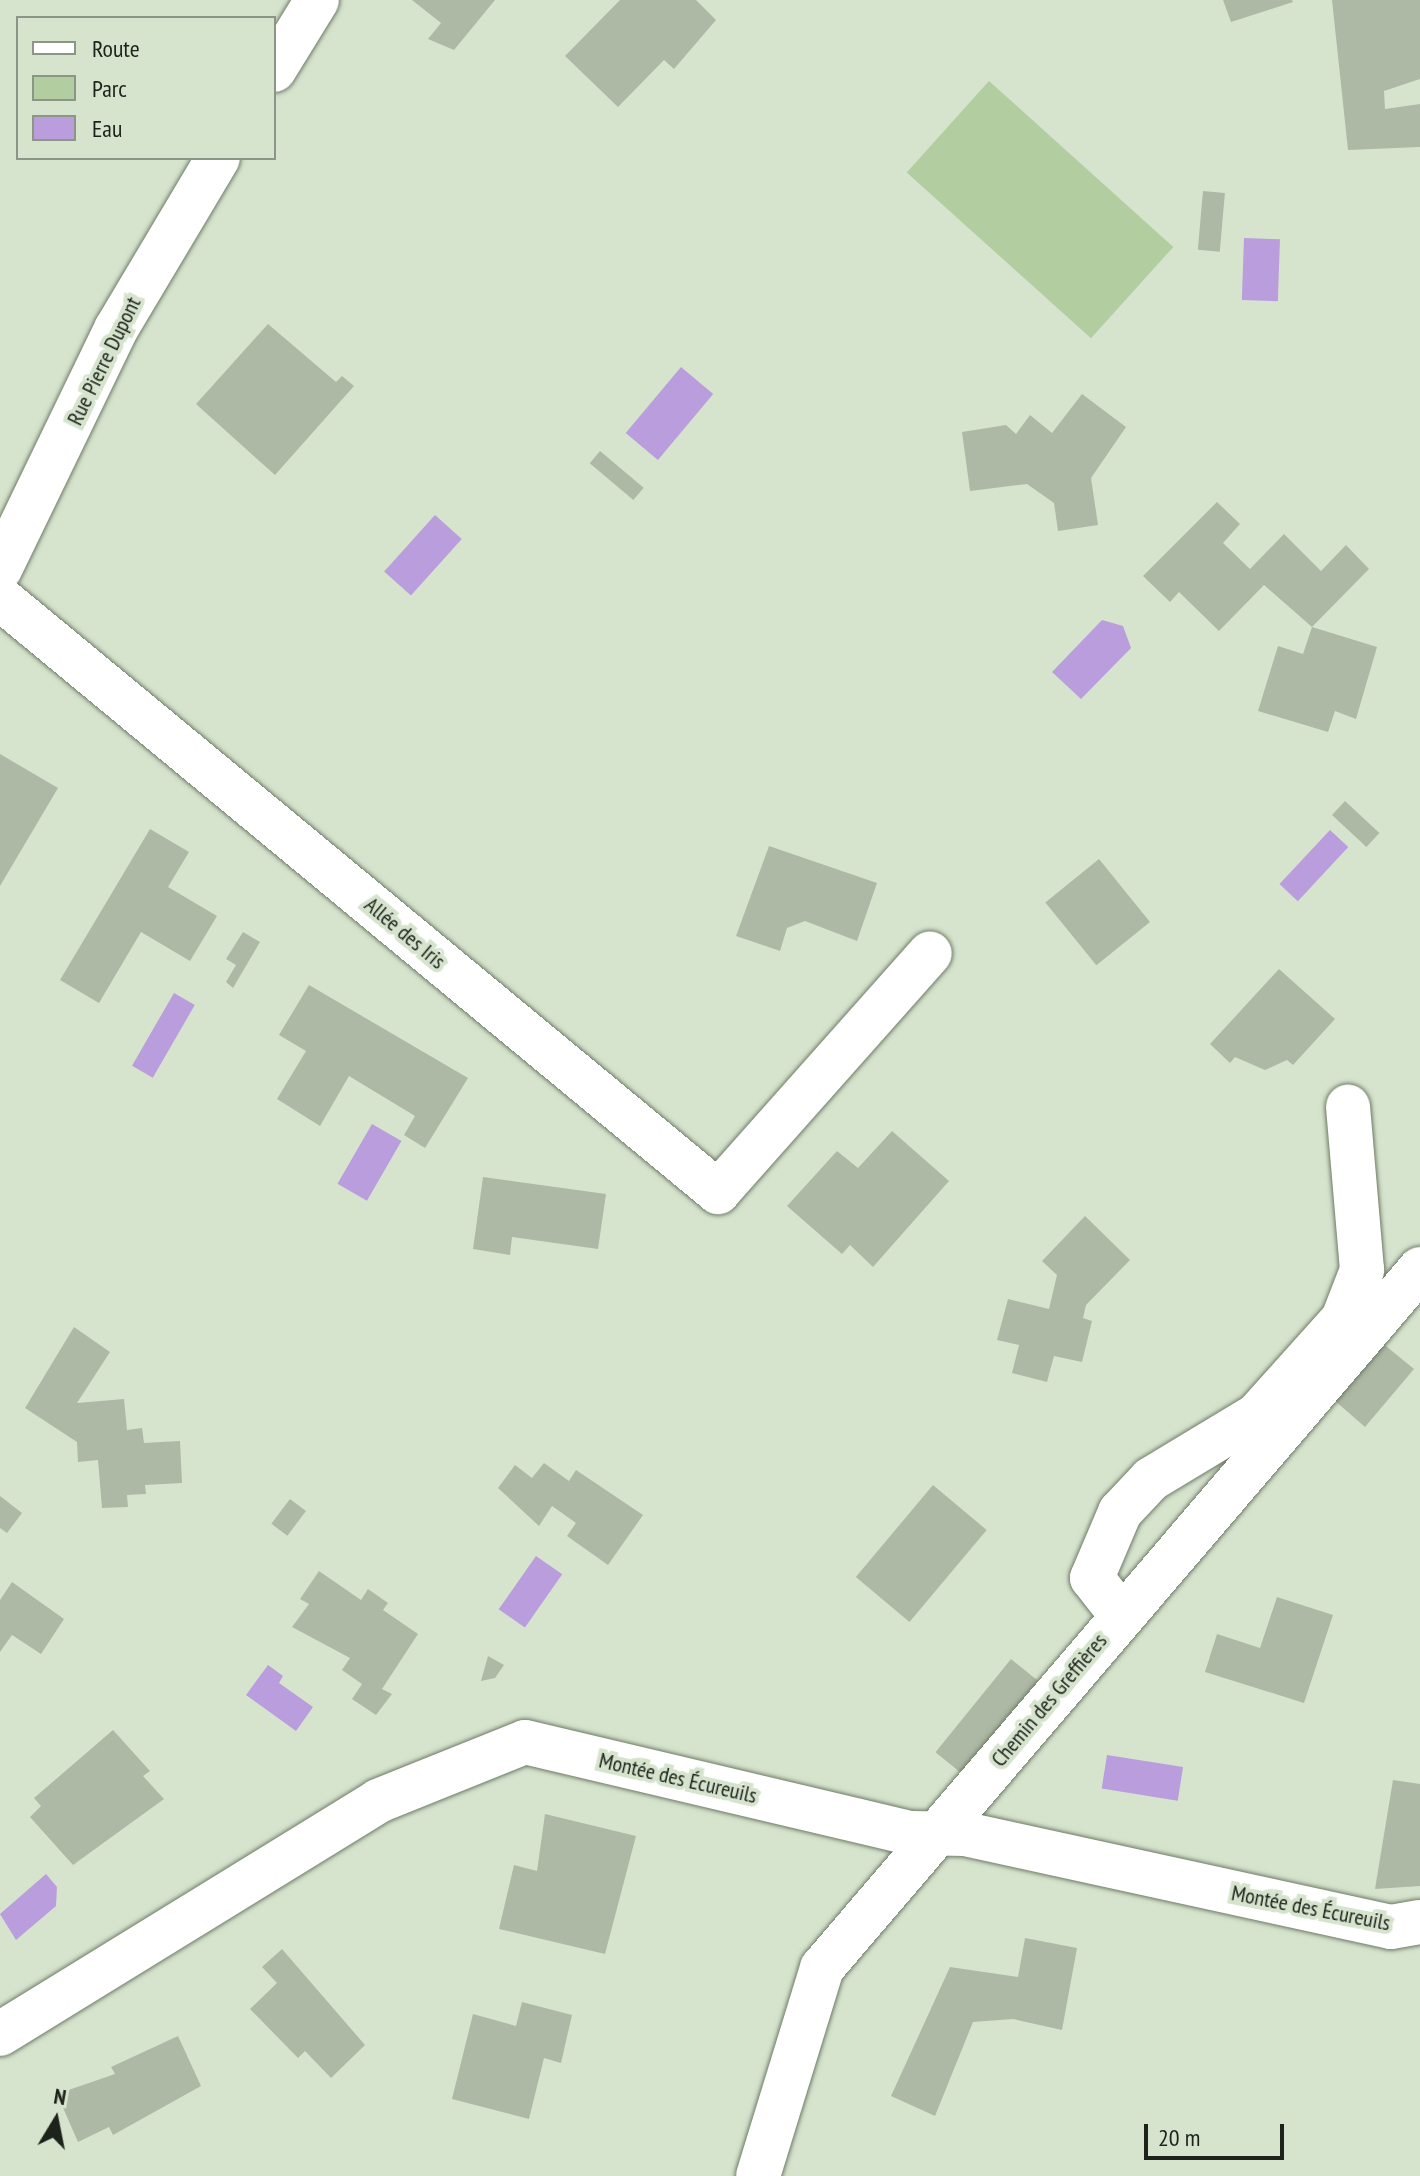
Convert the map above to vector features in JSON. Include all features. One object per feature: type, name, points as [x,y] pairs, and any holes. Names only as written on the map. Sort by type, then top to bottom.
[{"type":"street","points":[[276,67],[317,0]]},
{"type":"street","name":"Rue Pierre Dupont","points":[[0,569],[116,329],[217,160]]},
{"type":"street","name":"Allée des Iris","points":[[0,598],[718,1192],[930,953]]},
{"type":"street","points":[[1121,1615],[1092,1578],[1120,1512],[1151,1479],[1257,1415],[1343,1319],[1362,1270],[1348,1107]]},
{"type":"street","name":"Chemin des Greffières","points":[[758,2176],[822,1968],[1420,1269]]},
{"type":"street","name":"Montée des Écureuils","points":[[0,2034],[378,1801],[525,1742],[911,1833],[939,1831],[1391,1927],[1420,1922]]},
{"type":"green space","points":[[989,81],[1173,247],[1091,338],[907,172]]},
{"type":"water","points":[[1244,238],[1280,239],[1278,301],[1242,300]]},
{"type":"water","points":[[681,367],[713,394],[658,460],[626,433]]},
{"type":"water","points":[[435,515],[462,539],[411,596],[384,571]]},
{"type":"water","points":[[1102,620],[1123,626],[1131,648],[1081,699],[1052,672]]},
{"type":"water","points":[[1330,830],[1348,847],[1298,901],[1280,884]]},
{"type":"water","points":[[174,993],[195,1005],[153,1078],[132,1066]]},
{"type":"water","points":[[372,1124],[401,1141],[367,1201],[338,1184]]},
{"type":"water","points":[[536,1556],[562,1574],[525,1628],[499,1609]]},
{"type":"water","points":[[268,1665],[283,1676],[279,1683],[313,1707],[296,1731],[246,1695]]},
{"type":"water","points":[[1107,1755],[1183,1767],[1178,1801],[1102,1789]]},
{"type":"water","points":[[46,1874],[57,1887],[56,1906],[16,1940],[0,1914]]},
{"type":"building","points":[[412,0],[495,0],[454,50],[428,39],[441,23]]},
{"type":"building","points":[[620,0],[696,0],[716,20],[674,69],[664,60],[618,107],[565,56]]},
{"type":"building","points":[[1223,0],[1292,0],[1293,2],[1231,22]]},
{"type":"building","points":[[1332,0],[1420,0],[1420,79],[1384,91],[1385,109],[1420,104],[1420,147],[1348,150]]},
{"type":"building","points":[[1203,191],[1225,193],[1220,252],[1198,250]]},
{"type":"building","points":[[268,324],[336,382],[342,376],[354,386],[275,475],[196,404]]},
{"type":"building","points":[[1082,394],[1126,427],[1091,478],[1098,525],[1058,531],[1054,503],[1027,484],[970,491],[962,432],[1006,425],[1016,434],[1030,415],[1052,433]]},
{"type":"building","points":[[600,451],[644,488],[633,500],[590,463]]},
{"type":"building","points":[[1217,502],[1240,524],[1223,543],[1250,569],[1284,534],[1321,571],[1346,545],[1369,569],[1312,627],[1264,585],[1219,631],[1179,592],[1170,602],[1143,576]]},
{"type":"building","points":[[1312,627],[1377,647],[1356,719],[1335,711],[1328,732],[1258,711],[1278,646],[1303,654]]},
{"type":"building","points":[[0,754],[58,788],[0,886]]},
{"type":"building","points":[[1345,801],[1379,833],[1366,847],[1332,815]]},
{"type":"building","points":[[150,829],[189,852],[168,887],[217,916],[190,961],[141,932],[99,1003],[60,980]]},
{"type":"building","points":[[769,846],[877,883],[857,941],[805,921],[787,928],[780,951],[736,936]]},
{"type":"building","points":[[1099,859],[1150,922],[1096,965],[1045,902]]},
{"type":"building","points":[[243,932],[260,942],[233,988],[226,982],[236,965],[226,959]]},
{"type":"building","points":[[1279,969],[1335,1019],[1293,1065],[1287,1060],[1265,1070],[1235,1057],[1230,1063],[1210,1044]]},
{"type":"building","points":[[309,985],[468,1078],[425,1148],[404,1135],[415,1116],[349,1076],[320,1126],[277,1099],[306,1051],[279,1035]]},
{"type":"building","points":[[892,1131],[949,1181],[873,1267],[850,1245],[842,1254],[787,1206],[837,1151],[858,1168]]},
{"type":"building","points":[[483,1177],[606,1194],[598,1249],[512,1237],[510,1255],[473,1249]]},
{"type":"building","points":[[1085,1216],[1130,1260],[1086,1305],[1083,1318],[1092,1321],[1082,1362],[1054,1356],[1047,1382],[1012,1373],[1019,1345],[997,1340],[1008,1299],[1049,1309],[1057,1275],[1042,1261]]},
{"type":"building","points":[[74,1327],[110,1352],[77,1403],[124,1399],[127,1430],[142,1428],[144,1443],[180,1441],[182,1483],[145,1485],[146,1494],[127,1495],[128,1507],[102,1508],[98,1460],[78,1462],[77,1442],[25,1408]]},
{"type":"building","points":[[1375,1337],[1414,1369],[1365,1427],[1334,1400]]},
{"type":"building","points":[[544,1463],[569,1481],[576,1470],[643,1515],[608,1565],[567,1536],[576,1523],[552,1506],[539,1526],[498,1488],[515,1465],[532,1478]]},
{"type":"building","points":[[933,1485],[987,1530],[909,1622],[856,1577]]},
{"type":"building","points":[[0,1496],[22,1513],[7,1533],[0,1528]]},
{"type":"building","points":[[290,1499],[306,1511],[287,1536],[271,1524]]},
{"type":"building","points":[[319,1571],[361,1600],[368,1589],[388,1603],[383,1610],[418,1634],[382,1689],[392,1694],[376,1715],[352,1699],[362,1684],[342,1670],[350,1658],[292,1627],[309,1604],[300,1599]]},
{"type":"building","points":[[12,1582],[64,1619],[41,1654],[12,1635],[0,1652],[0,1600]]},
{"type":"building","points":[[1277,1597],[1333,1615],[1304,1703],[1205,1672],[1217,1634],[1260,1648]]},
{"type":"building","points":[[488,1656],[504,1665],[495,1678],[481,1681]]},
{"type":"building","points":[[1011,1659],[1043,1685],[967,1778],[935,1752]]},
{"type":"building","points":[[113,1730],[150,1771],[143,1776],[164,1799],[73,1865],[30,1817],[41,1806],[34,1798]]},
{"type":"building","points":[[1393,1780],[1420,1784],[1420,1886],[1375,1889]]},
{"type":"building","points":[[545,1814],[636,1836],[605,1954],[499,1929],[514,1865],[537,1871]]},
{"type":"building","points":[[1025,1938],[1077,1948],[1062,2030],[1013,2019],[973,2022],[935,2116],[891,2096],[950,1967],[1018,1977]]},
{"type":"building","points":[[282,1949],[365,2045],[331,2078],[305,2051],[298,2058],[250,2009],[277,1983],[262,1967]]},
{"type":"building","points":[[522,2002],[572,2015],[561,2063],[544,2058],[529,2119],[452,2099],[473,2014],[516,2026]]},
{"type":"building","points":[[178,2036],[201,2086],[113,2135],[109,2127],[78,2142],[57,2094],[115,2074],[111,2067]]}]
